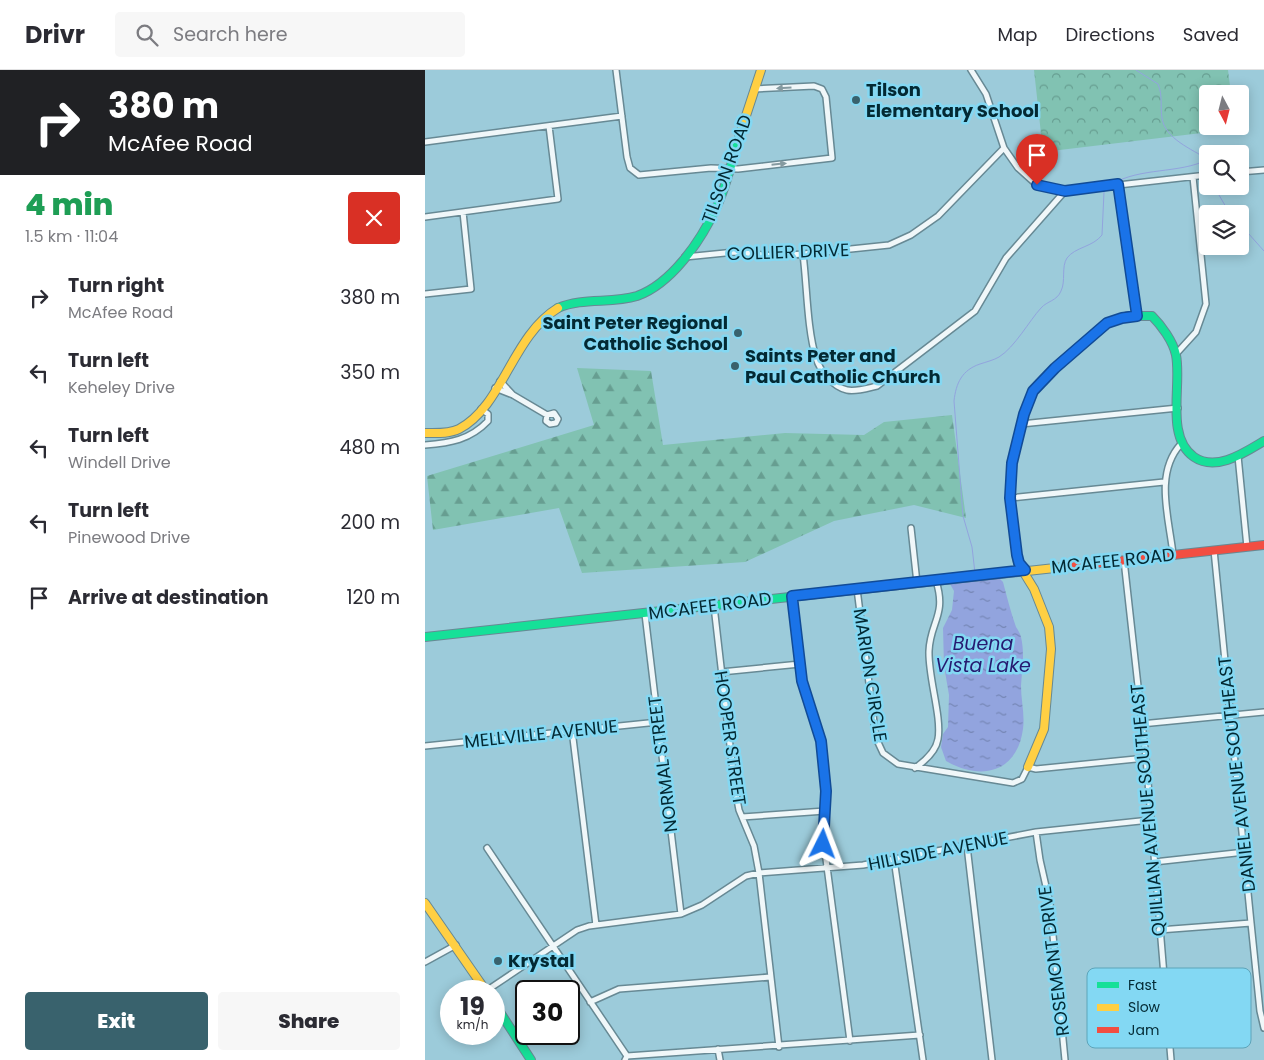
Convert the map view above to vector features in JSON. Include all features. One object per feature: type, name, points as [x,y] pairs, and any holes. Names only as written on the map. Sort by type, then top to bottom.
[{"type":"street","points":[[616,70],[627,157],[630,168],[636,174],[647,175],[731,167],[738,169],[832,158],[826,97],[821,89],[814,86],[755,89]]},
{"type":"street","name":"TILSON ROAD","points":[[425,434],[458,429],[481,409],[533,329],[550,313],[572,302],[635,297],[656,285],[685,257],[705,230],[716,209],[761,70]]},
{"type":"street","points":[[971,70],[986,94],[1004,148],[1018,168],[1034,183],[1045,189],[1065,191],[1199,176]]},
{"type":"street","points":[[425,142],[621,116]]},
{"type":"street","points":[[425,217],[554,200],[559,197],[549,126]]},
{"type":"street","name":"COLLIER DRIVE","points":[[685,257],[735,252],[775,256],[881,247],[901,240],[949,208],[1004,148]]},
{"type":"street","points":[[1249,171],[1264,170]]},
{"type":"street","points":[[1176,354],[1196,332],[1206,304],[1193,177]]},
{"type":"street","points":[[1118,184],[1137,316]]},
{"type":"street","points":[[803,254],[813,340],[820,366],[827,376],[846,390],[861,390],[877,386],[975,311],[1006,258],[1065,191]]},
{"type":"street","points":[[425,294],[471,289],[463,212]]},
{"type":"street","points":[[1146,758],[1036,769],[1028,767],[1044,729],[1051,649],[1049,627],[1025,570],[1019,563],[1010,498],[1012,463],[1021,424],[1033,391],[1055,368],[1107,323],[1137,316],[1155,318],[1161,325],[1176,354],[1181,444],[1187,452],[1210,464],[1238,456],[1264,441]]},
{"type":"street","points":[[500,381],[513,395]]},
{"type":"street","points":[[495,388],[513,395],[547,415]]},
{"type":"street","points":[[1021,424],[1178,408]]},
{"type":"street","points":[[425,445],[456,442],[468,436],[488,421],[488,414],[481,409]]},
{"type":"street","points":[[1173,554],[1164,482],[1171,456],[1181,444]]},
{"type":"street","points":[[1238,456],[1247,547]]},
{"type":"street","points":[[1010,498],[1164,482]]},
{"type":"street","points":[[911,528],[917,583]]},
{"type":"street","name":"MCAFEE ROAD","points":[[425,637],[645,614],[857,588],[1264,545]]},
{"type":"street","name":"DANIEL AVENUE SOUTHEAST","points":[[1214,550],[1251,922],[1264,1028]]},
{"type":"street","name":"QUILLIAN AVENUE SOUTHEAST","points":[[1124,560],[1146,758],[1163,968]]},
{"type":"street","points":[[915,768],[933,751],[939,737],[929,660],[929,644],[941,608],[940,592],[936,581]]},
{"type":"street","name":"MARION CIRCLE","points":[[857,588],[876,738],[888,758],[898,764],[915,768],[1013,783],[1021,779],[1028,767]]},
{"type":"street","points":[[792,596],[799,664],[821,741],[826,791],[823,844],[850,1041]]},
{"type":"street","name":"HOOPER STREET","points":[[714,606],[735,790],[742,817],[754,846],[759,873],[779,1047]]},
{"type":"street","name":"NORMAL STREET","points":[[645,614],[681,914]]},
{"type":"street","points":[[721,672],[799,664]]},
{"type":"street","points":[[1141,724],[1264,712]]},
{"type":"street","name":"MELLVILLE AVENUE","points":[[425,746],[658,722]]},
{"type":"street","points":[[572,730],[596,925]]},
{"type":"street","points":[[742,817],[825,811]]},
{"type":"street","name":"HILLSIDE AVENUE","points":[[502,980],[577,930],[596,925],[681,914],[702,905],[746,876],[759,873],[827,869],[894,859],[1036,832],[1150,820]]},
{"type":"street","name":"ROSEMONT DRIVE","points":[[1036,832],[1050,904],[1065,1060]]},
{"type":"street","points":[[967,846],[992,1060]]},
{"type":"street","points":[[487,848],[626,1058],[718,1049],[779,1047],[920,1035]]},
{"type":"street","points":[[1154,862],[1245,852]]},
{"type":"street","points":[[894,859],[923,1060]]},
{"type":"street","points":[[425,903],[479,980]]},
{"type":"street","points":[[1159,930],[1251,922]]},
{"type":"street","points":[[425,962],[456,945]]},
{"type":"street","points":[[590,1002],[619,989],[770,977]]},
{"type":"street","points":[[505,1020],[531,1060]]},
{"type":"street","points":[[718,1049],[719,1060]]},
{"type":"green space","points":[[1034,70],[1228,70],[1230,85],[1199,85],[1199,133],[1043,152]]},
{"type":"green space","points":[[577,368],[651,371],[663,445],[785,433],[864,435],[884,422],[952,415],[966,518],[914,505],[834,521],[745,562],[582,573],[559,508],[433,530],[427,476],[594,425]]},
{"type":"water","name":"Buena Vista Lake","points":[[999,578],[1003,582],[1012,616],[1021,636],[1023,649],[1021,686],[1024,718],[1023,729],[1019,744],[1005,764],[995,769],[972,771],[946,761],[941,747],[943,734],[948,727],[949,695],[944,666],[943,628],[952,610],[954,591],[950,584]]},
{"type":"waterway","points":[[1136,70],[1158,84],[1162,118],[1168,132],[1180,143],[1199,154]]},
{"type":"waterway","points":[[1112,184],[1135,175],[1199,163]]},
{"type":"waterway","points":[[975,573],[972,547],[963,516],[954,401],[956,388],[961,378],[969,370],[1005,353],[1041,308],[1059,294],[1063,283],[1064,266],[1067,258],[1070,254],[1094,242],[1102,235],[1104,192],[1107,188]]},
{"type":"waterway","points":[[1219,195],[1225,205]]},
{"type":"waterway","points":[[1249,234],[1264,251]]},
{"type":"traffic: fast","points":[[558,308],[587,301],[617,300],[637,296],[649,290],[673,272],[693,248],[715,210],[726,182],[740,134]]},
{"type":"traffic: fast","points":[[1060,363],[1107,323],[1128,316],[1152,316],[1166,334],[1176,355],[1177,424],[1185,448],[1194,457],[1211,463],[1230,459],[1264,441]]},
{"type":"traffic: fast","points":[[425,637],[817,594]]},
{"type":"traffic: fast","points":[[505,1020],[531,1060]]},
{"type":"traffic: slow","points":[[740,134],[761,70]]},
{"type":"traffic: slow","points":[[425,433],[455,431],[474,418],[498,388],[529,335],[542,320],[558,308]]},
{"type":"traffic: slow","points":[[1028,767],[1044,729],[1051,649],[1049,627],[1034,589],[1018,563],[1010,498],[1012,463],[1024,414],[1033,391],[1060,363]]},
{"type":"traffic: slow","points":[[817,594],[1064,567]]},
{"type":"traffic: slow","points":[[425,903],[478,980]]},
{"type":"traffic: jam","points":[[1064,567],[1264,545]]},
{"type":"place","name":"Tilson Elementary School","points":[[856,100]]},
{"type":"place","name":"Saint Peter Regional Catholic School","points":[[738,333]]},
{"type":"place","name":"Saints Peter and Paul Catholic Church","points":[[735,366]]},
{"type":"place","name":"Krystal","points":[[498,961]]},
{"type":"route","points":[[823,844],[826,791],[821,741],[819,729],[802,681],[792,596],[1025,570],[1019,563],[1017,555],[1010,498],[1012,463],[1021,424],[1033,391],[1055,368],[1107,323],[1128,316],[1137,316],[1118,184],[1065,191],[1045,189],[1037,185]]}]
